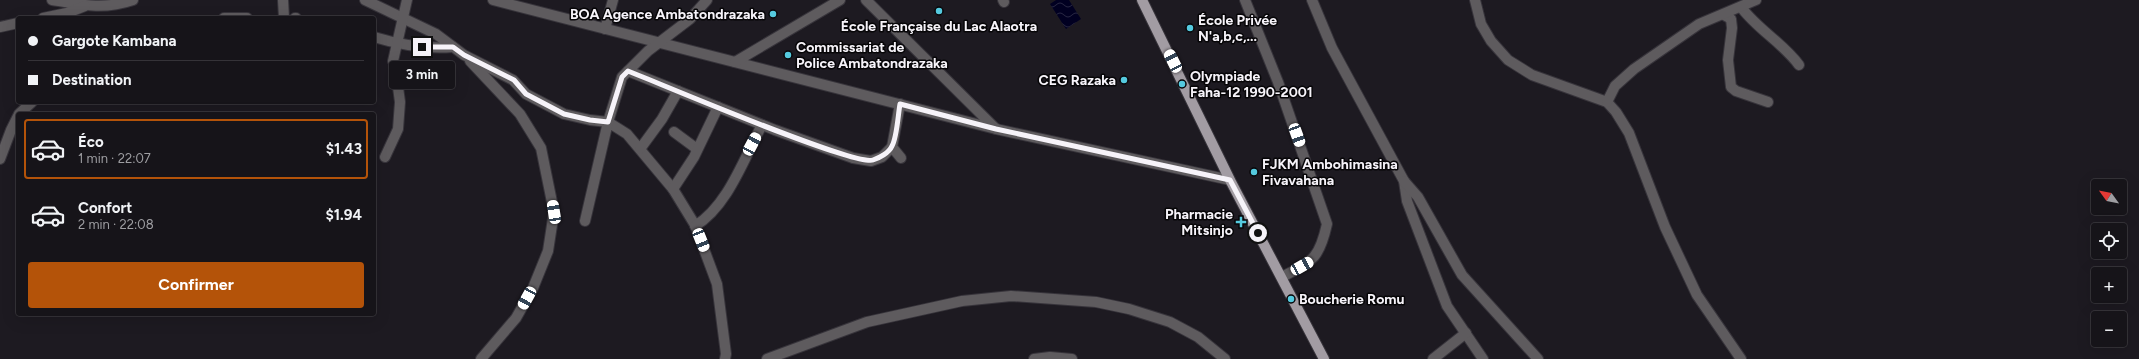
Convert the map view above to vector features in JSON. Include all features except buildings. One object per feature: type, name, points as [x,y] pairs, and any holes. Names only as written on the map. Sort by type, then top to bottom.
[{"type":"main road","points":[[1142,0],[1230,180],[1324,359]]},
{"type":"street","points":[[52,0],[109,7],[133,0]]},
{"type":"street","points":[[283,0],[284,16]]},
{"type":"street","points":[[365,0],[436,34],[464,55],[514,80],[526,94],[564,114],[590,120],[608,122],[626,134],[673,188],[695,226],[717,284],[726,354],[725,359]]},
{"type":"street","points":[[385,157],[398,130],[400,102],[395,65],[393,62],[406,0]]},
{"type":"street","points":[[493,0],[659,44],[996,129],[1230,180]]},
{"type":"street","points":[[605,29],[613,0]]},
{"type":"street","points":[[585,221],[608,122],[622,77],[648,51],[690,19],[707,0]]},
{"type":"street","points":[[735,62],[840,0]]},
{"type":"street","points":[[866,0],[996,129]]},
{"type":"street","points":[[1245,0],[1278,82],[1327,224],[1323,241],[1312,261],[1282,277]]},
{"type":"street","points":[[1312,0],[1332,48],[1404,181],[1418,197],[1462,275],[1538,359]]},
{"type":"street","points":[[1475,0],[1481,24],[1491,40],[1508,60],[1532,75],[1607,102],[1629,134],[1665,227],[1697,295],[1741,359]]},
{"type":"street","points":[[1607,102],[1616,86],[1634,69],[1699,24],[1724,15],[1756,0]]},
{"type":"street","points":[[53,16],[67,13],[87,5]]},
{"type":"street","points":[[1741,7],[1750,19],[1792,56],[1799,65]]},
{"type":"street","points":[[1724,15],[1730,19],[1732,28],[1728,60],[1731,87],[1736,91],[1768,102]]},
{"type":"street","points":[[0,27],[16,23]]},
{"type":"street","points":[[376,38],[396,44],[435,48],[453,47]]},
{"type":"street","points":[[464,55],[520,114],[541,148],[554,212],[548,251],[533,288],[516,318],[481,359]]},
{"type":"street","points":[[628,71],[762,125],[853,158],[871,161],[882,156],[892,147],[900,104]]},
{"type":"street","points":[[640,149],[662,119],[678,91]]},
{"type":"street","points":[[22,112],[30,104]]},
{"type":"street","points":[[673,188],[694,157],[718,107]]},
{"type":"street","points":[[0,159],[16,121]]},
{"type":"street","points":[[695,226],[713,213],[722,201],[762,125]]},
{"type":"street","points":[[674,132],[697,150]]},
{"type":"street","points":[[892,147],[900,158]]},
{"type":"street","points":[[1404,181],[1407,201],[1447,306],[1484,359]]},
{"type":"street","points":[[767,359],[867,322],[962,301],[1011,296],[1096,302],[1129,309],[1170,322],[1198,337],[1225,359]]},
{"type":"street","points":[[1433,359],[1466,333]]},
{"type":"street","points":[[1034,359],[1050,357],[1072,359]]},
{"type":"water","points":[[1056,0],[1069,0],[1081,19],[1066,29],[1050,4]]},
{"type":"place","name":"École Française du Lac Alaotra","points":[[939,11]]},
{"type":"place","name":"BOA Agence Ambatondrazaka","points":[[773,14]]},
{"type":"place","name":"École Privée N'a,b,c,...","points":[[1190,28]]},
{"type":"place","name":"Commissariat de Police Ambatondrazaka","points":[[788,55]]},
{"type":"place","name":"CEG Razaka","points":[[1124,80]]},
{"type":"place","name":"Olympiade Faha-12 1990-2001","points":[[1182,84]]},
{"type":"place","name":"FJKM Ambohimasina Fivavahana","points":[[1254,172]]},
{"type":"place","name":"Pharmacie Mitsinjo","points":[[1241,222]]},
{"type":"place","name":"Boucherie Romu","points":[[1291,299]]},
{"type":"route","points":[[422,47],[453,47],[464,55],[514,80],[526,94],[564,114],[590,120],[608,122],[622,77],[628,71],[775,130],[853,158],[871,161],[882,156],[892,147],[900,104],[996,129],[1185,168],[1230,180],[1258,233]]}]
